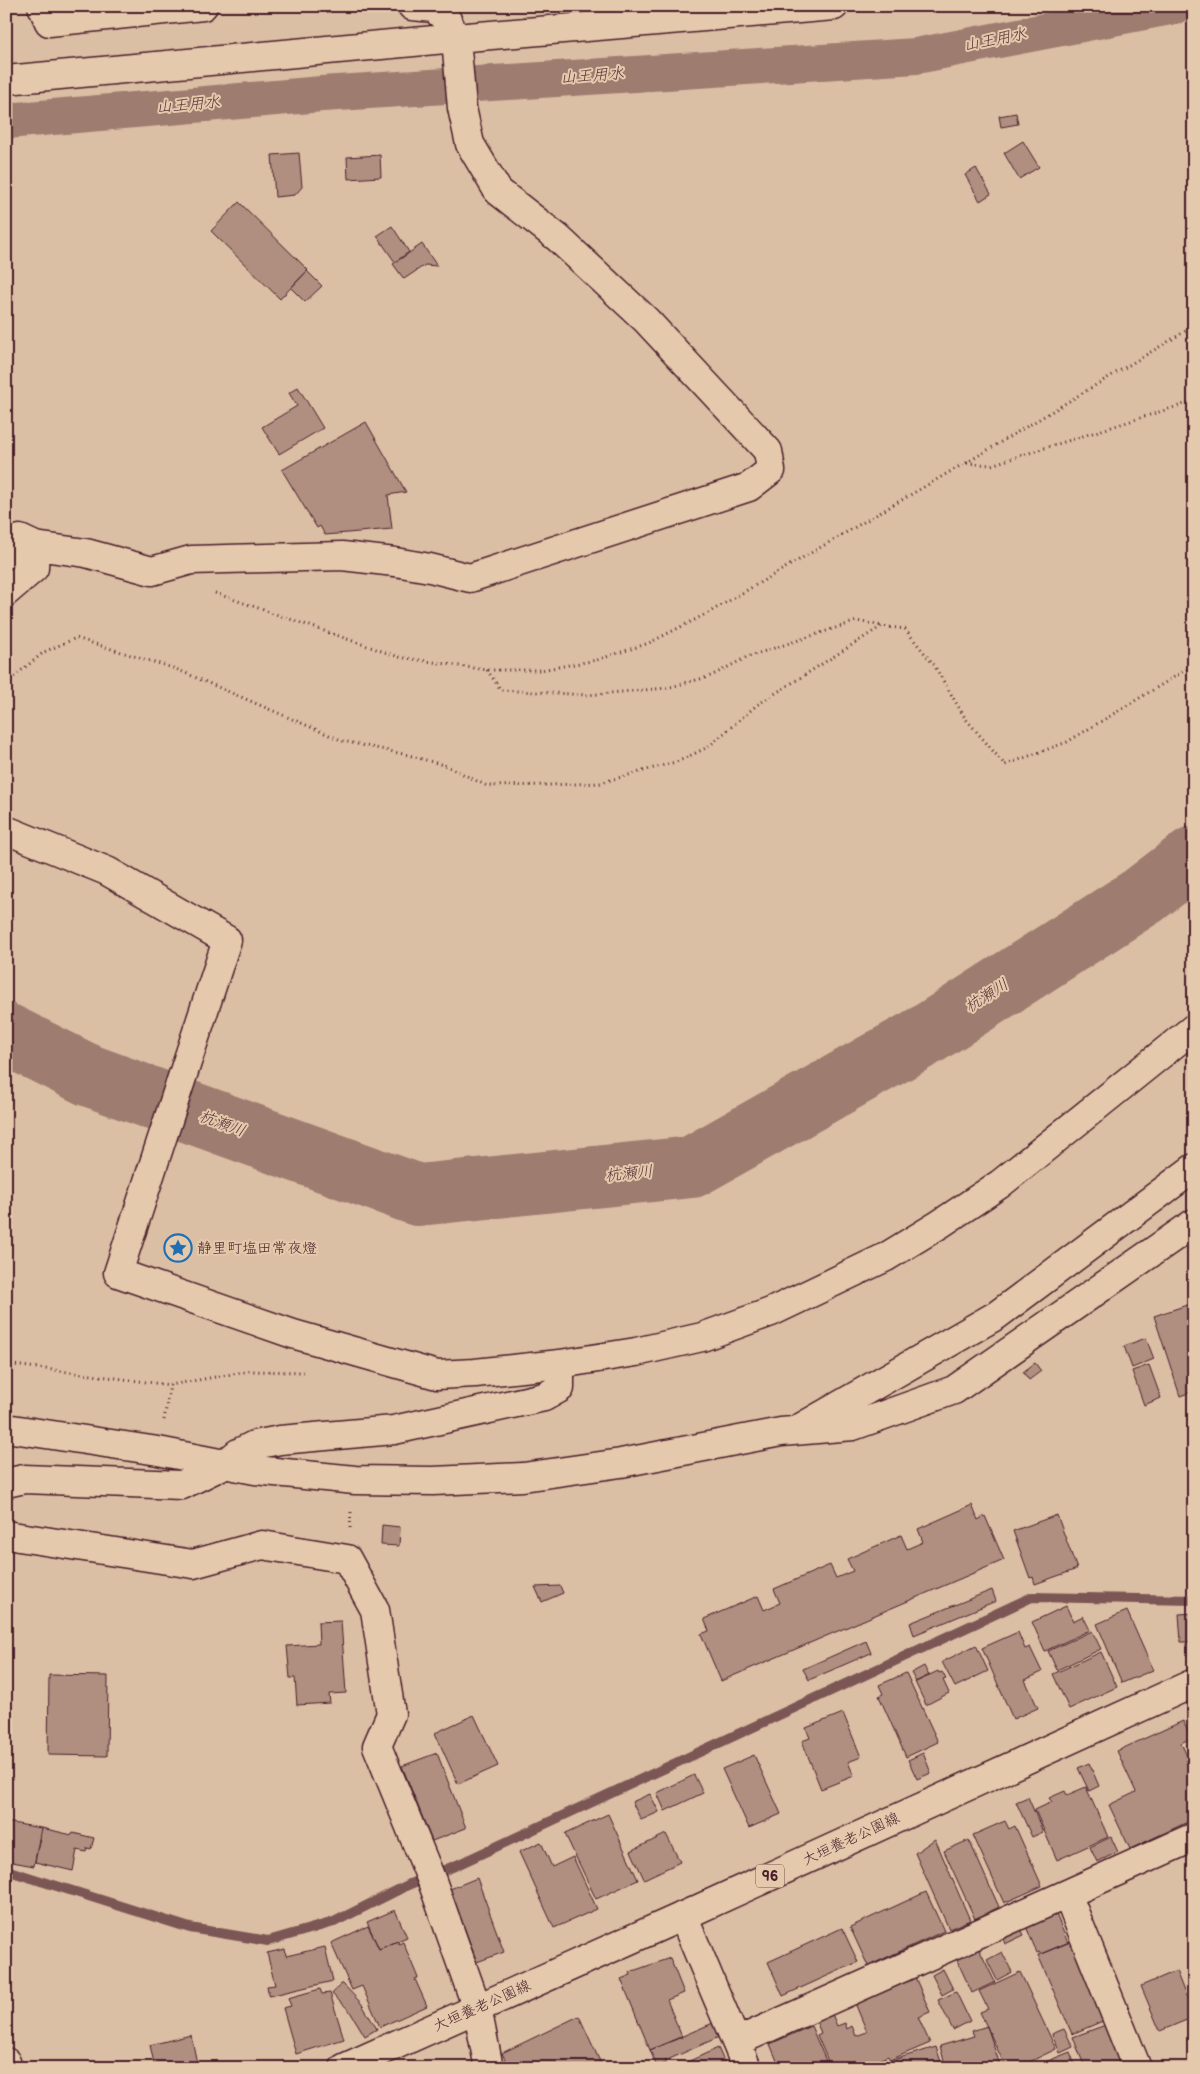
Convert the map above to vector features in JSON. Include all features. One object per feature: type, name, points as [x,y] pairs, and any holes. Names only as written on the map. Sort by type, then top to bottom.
[{"type":"street","points":[[42,6],[49,22],[203,6]]},
{"type":"street","points":[[6,534],[35,546],[86,553],[152,571],[190,560],[342,556],[404,563],[470,578],[748,487],[771,470],[768,450],[646,320],[558,238],[498,191],[470,144],[462,108],[456,38],[447,20],[434,8],[412,6]]},
{"type":"street","points":[[6,80],[456,38],[834,6]]},
{"type":"street","points":[[6,554],[35,546]]},
{"type":"street","points":[[6,592],[34,568],[35,546]]},
{"type":"street","points":[[6,830],[107,871],[227,940],[118,1273],[293,1334],[437,1375],[560,1364],[636,1352],[702,1337],[771,1312],[886,1257],[1000,1184],[1194,1028]]},
{"type":"street","points":[[795,1431],[996,1315],[1194,1168]]},
{"type":"street","points":[[6,1428],[158,1450],[255,1470],[355,1480],[433,1481],[523,1477],[621,1463],[795,1431],[853,1426],[954,1390],[1194,1223]]},
{"type":"street","points":[[6,1483],[24,1479],[182,1485],[225,1464],[238,1453],[254,1445],[280,1440],[394,1430],[544,1397],[560,1388],[560,1364]]},
{"type":"street","points":[[6,1535],[193,1564],[262,1545],[346,1559],[375,1610],[391,1714],[377,1746],[432,1881],[477,2008],[489,2068]]},
{"type":"street","name":"大垣養老公園線","points":[[344,2068],[1194,1683]]},
{"type":"street","points":[[736,2042],[1194,1837]]},
{"type":"street","points":[[1067,1894],[1137,2068]]},
{"type":"street","points":[[683,1916],[746,2068]]},
{"type":"street","points":[[6,2062],[8,2068]]},
{"type":"path","points":[[206,590],[399,658],[487,670],[541,670],[597,660],[649,643],[708,613],[965,463],[1194,326]]},
{"type":"path","points":[[965,463],[991,465],[1194,401]]},
{"type":"path","points":[[487,670],[501,690],[587,695],[619,693],[667,688],[711,676],[747,657],[857,621],[905,629],[934,665],[965,718],[1005,765],[1067,742],[1194,666]]},
{"type":"path","points":[[6,683],[44,652],[76,638],[176,669],[343,742],[408,755],[448,766],[487,786],[600,783],[679,761],[708,747],[757,704],[882,626]]},
{"type":"path","points":[[6,1364],[170,1385],[249,1371],[308,1372]]},
{"type":"path","points":[[346,1559],[355,1480]]},
{"type":"building","points":[[1016,113],[1018,124],[1001,127],[999,116]]},
{"type":"building","points":[[1023,141],[1039,167],[1019,179],[1004,153]]},
{"type":"building","points":[[299,153],[302,187],[295,195],[275,197],[272,155]]},
{"type":"building","points":[[380,155],[381,177],[348,179],[347,157]]},
{"type":"building","points":[[976,168],[991,194],[980,201],[965,175]]},
{"type":"building","points":[[239,202],[308,270],[280,299],[211,231]]},
{"type":"building","points":[[392,226],[409,252],[395,262],[377,236]]},
{"type":"building","points":[[422,244],[437,266],[425,265],[404,279],[393,264]]},
{"type":"building","points":[[307,271],[322,286],[305,302],[291,288]]},
{"type":"building","points":[[298,387],[323,428],[279,454],[262,427],[297,406],[289,393]]},
{"type":"building","points":[[366,422],[406,492],[388,495],[392,529],[325,535],[320,526],[317,528],[282,470]]},
{"type":"building","points":[[1193,1303],[1194,1391],[1180,1396],[1154,1316]]},
{"type":"building","points":[[1146,1338],[1154,1359],[1132,1368],[1124,1346]]},
{"type":"building","points":[[1035,1363],[1041,1371],[1029,1380],[1023,1372]]},
{"type":"building","points":[[1149,1365],[1161,1398],[1144,1405],[1132,1371]]},
{"type":"building","points":[[972,1505],[978,1520],[985,1516],[1004,1560],[721,1681],[701,1634],[709,1631],[704,1619],[758,1596],[764,1610],[780,1603],[774,1589],[830,1565],[836,1578],[853,1571],[847,1559],[901,1535],[907,1549],[923,1542],[918,1529]]},
{"type":"building","points":[[1057,1515],[1077,1569],[1035,1584],[1033,1577],[1030,1578],[1013,1531]]},
{"type":"building","points":[[382,1525],[400,1527],[399,1546],[381,1545]]},
{"type":"building","points":[[560,1586],[563,1593],[542,1602],[535,1587]]},
{"type":"building","points":[[992,1590],[996,1601],[914,1635],[910,1623]]},
{"type":"building","points":[[1066,1606],[1073,1621],[1083,1616],[1090,1630],[1045,1651],[1032,1622]]},
{"type":"building","points":[[1127,1611],[1153,1670],[1122,1683],[1097,1624]]},
{"type":"building","points":[[1194,1613],[1194,1642],[1181,1642],[1179,1614]]},
{"type":"building","points":[[341,1621],[346,1693],[329,1694],[330,1703],[297,1705],[295,1678],[290,1678],[287,1646],[319,1644],[318,1622]]},
{"type":"building","points":[[1092,1631],[1101,1649],[1057,1670],[1048,1651]]},
{"type":"building","points":[[1018,1632],[1025,1649],[1030,1647],[1042,1672],[1025,1680],[1038,1708],[1013,1719],[982,1648]]},
{"type":"building","points":[[866,1641],[871,1653],[809,1680],[803,1669]]},
{"type":"building","points":[[976,1645],[988,1671],[955,1687],[942,1662]]},
{"type":"building","points":[[1101,1652],[1117,1687],[1069,1709],[1053,1674]]},
{"type":"building","points":[[924,1666],[929,1676],[916,1682],[911,1673]]},
{"type":"building","points":[[938,1671],[939,1673],[942,1672],[946,1679],[943,1680],[949,1693],[926,1705],[915,1682]]},
{"type":"building","points":[[906,1673],[938,1742],[906,1757],[879,1696],[883,1694],[879,1685]]},
{"type":"building","points":[[49,1675],[108,1676],[107,1756],[48,1755]]},
{"type":"building","points":[[843,1713],[861,1757],[848,1762],[854,1776],[821,1789],[802,1741],[810,1738],[806,1728]]},
{"type":"building","points":[[474,1715],[498,1766],[458,1784],[435,1733]]},
{"type":"building","points":[[1183,1721],[1191,1738],[1181,1743],[1194,1771],[1194,1819],[1130,1849],[1109,1805],[1136,1792],[1117,1751]]},
{"type":"building","points":[[437,1753],[466,1828],[432,1841],[402,1766]]},
{"type":"building","points":[[923,1753],[931,1773],[917,1779],[908,1760]]},
{"type":"building","points":[[754,1755],[781,1814],[749,1828],[722,1769]]},
{"type":"building","points":[[1089,1763],[1099,1786],[1089,1791],[1078,1768]]},
{"type":"building","points":[[694,1775],[703,1793],[665,1811],[657,1793]]},
{"type":"building","points":[[1086,1787],[1108,1837],[1057,1860],[1035,1810],[1052,1802],[1049,1798],[1065,1791],[1067,1795]]},
{"type":"building","points":[[650,1794],[659,1812],[641,1820],[632,1802]]},
{"type":"building","points":[[1028,1797],[1043,1832],[1032,1837],[1016,1802]]},
{"type":"building","points":[[608,1814],[638,1880],[596,1899],[565,1834]]},
{"type":"building","points":[[1005,1821],[1009,1829],[1015,1826],[1042,1886],[1004,1903],[973,1835]]},
{"type":"building","points":[[6,1822],[41,1828],[34,1866],[7,1861],[9,1850],[6,1850]]},
{"type":"building","points":[[42,1828],[94,1838],[91,1849],[87,1848],[86,1852],[77,1850],[73,1871],[35,1862]]},
{"type":"building","points":[[666,1834],[680,1862],[644,1879],[631,1851]]},
{"type":"building","points":[[1111,1837],[1118,1852],[1097,1862],[1090,1847]]},
{"type":"building","points":[[935,1839],[970,1920],[949,1929],[915,1853]]},
{"type":"building","points":[[969,1840],[999,1907],[975,1919],[944,1851]]},
{"type":"building","points":[[541,1842],[552,1867],[573,1857],[597,1909],[554,1928],[519,1852]]},
{"type":"building","points":[[477,1878],[504,1952],[477,1962],[450,1889]]},
{"type":"building","points":[[926,1892],[944,1931],[868,1966],[850,1927]]},
{"type":"building","points":[[395,1910],[407,1937],[379,1949],[367,1922]]},
{"type":"building","points":[[1055,1912],[1068,1943],[1041,1954],[1037,1953],[1025,1924]]},
{"type":"building","points":[[368,1926],[379,1949],[398,1941],[399,1944],[403,1942],[418,1978],[415,1979],[427,2006],[380,2027],[362,1986],[352,1990],[331,1943]]},
{"type":"building","points":[[1020,1927],[1024,1935],[1005,1944],[1002,1936]]},
{"type":"building","points":[[842,1928],[858,1962],[783,1996],[768,1962]]},
{"type":"building","points":[[1076,1939],[1110,2018],[1072,2034],[1038,1955]]},
{"type":"building","points":[[325,1947],[333,1981],[269,1996],[267,1986],[275,1985],[267,1953],[285,1949],[286,1956]]},
{"type":"building","points":[[978,1947],[995,1982],[972,1993],[956,1958]]},
{"type":"building","points":[[1002,1952],[1012,1972],[997,1980],[987,1960]]},
{"type":"building","points":[[670,1958],[684,1993],[667,2000],[682,2037],[650,2050],[621,1979],[631,1975],[630,1972]]},
{"type":"building","points":[[943,1969],[953,1989],[942,1995],[932,1975]]},
{"type":"building","points":[[1176,1971],[1194,2017],[1160,2031],[1141,1986]]},
{"type":"building","points":[[1020,1972],[1056,2049],[1017,2068],[1006,2068],[980,2012],[988,2009],[979,1991]]},
{"type":"building","points":[[915,1977],[930,2012],[918,2017],[930,2043],[890,2060],[888,2056],[867,2065],[868,2068],[831,2068],[817,2035],[821,2033],[816,2021],[832,2014],[837,2026],[845,2023],[847,2029],[852,2026],[856,2036],[867,2032],[855,2003]]},
{"type":"building","points":[[342,1983],[361,2003],[377,2029],[365,2036],[349,2010],[332,1994]]},
{"type":"building","points":[[320,1989],[322,1994],[330,1993],[344,2039],[296,2054],[283,2008],[291,2006],[288,1998]]},
{"type":"building","points":[[956,1992],[970,2021],[953,2030],[938,2000]]},
{"type":"building","points":[[579,2016],[603,2068],[509,2068],[502,2053]]},
{"type":"building","points":[[713,2023],[719,2037],[665,2061],[666,2063],[657,2067],[650,2050]]},
{"type":"building","points":[[1111,2023],[1129,2068],[1085,2068],[1073,2037]]},
{"type":"building","points":[[811,2026],[829,2068],[780,2068],[770,2044]]},
{"type":"building","points":[[987,2026],[1001,2068],[946,2068],[940,2046],[974,2036],[972,2031]]},
{"type":"building","points":[[1064,2029],[1073,2047],[1060,2053],[1052,2034]]},
{"type":"building","points":[[191,2035],[198,2068],[155,2068],[150,2045]]},
{"type":"building","points":[[936,2047],[943,2068],[888,2068],[886,2062]]},
{"type":"building","points":[[718,2048],[727,2068],[674,2068]]},
{"type":"building","points":[[1070,2052],[1076,2068],[1033,2067]]},
{"type":"waterway","name":"山王用水","points":[[6,121],[322,94],[916,56],[1175,6]]},
{"type":"waterway","name":"杭瀬川","points":[[6,1034],[88,1075],[418,1195],[692,1167],[928,1034],[1143,896],[1194,857]]},
{"type":"waterway","points":[[6,1870],[190,1928],[268,1941],[334,1922],[410,1884],[457,1865],[1032,1597],[1194,1600]]},
{"type":"place","name":"静里町塩田常夜燈","points":[[178,1248]]}]
